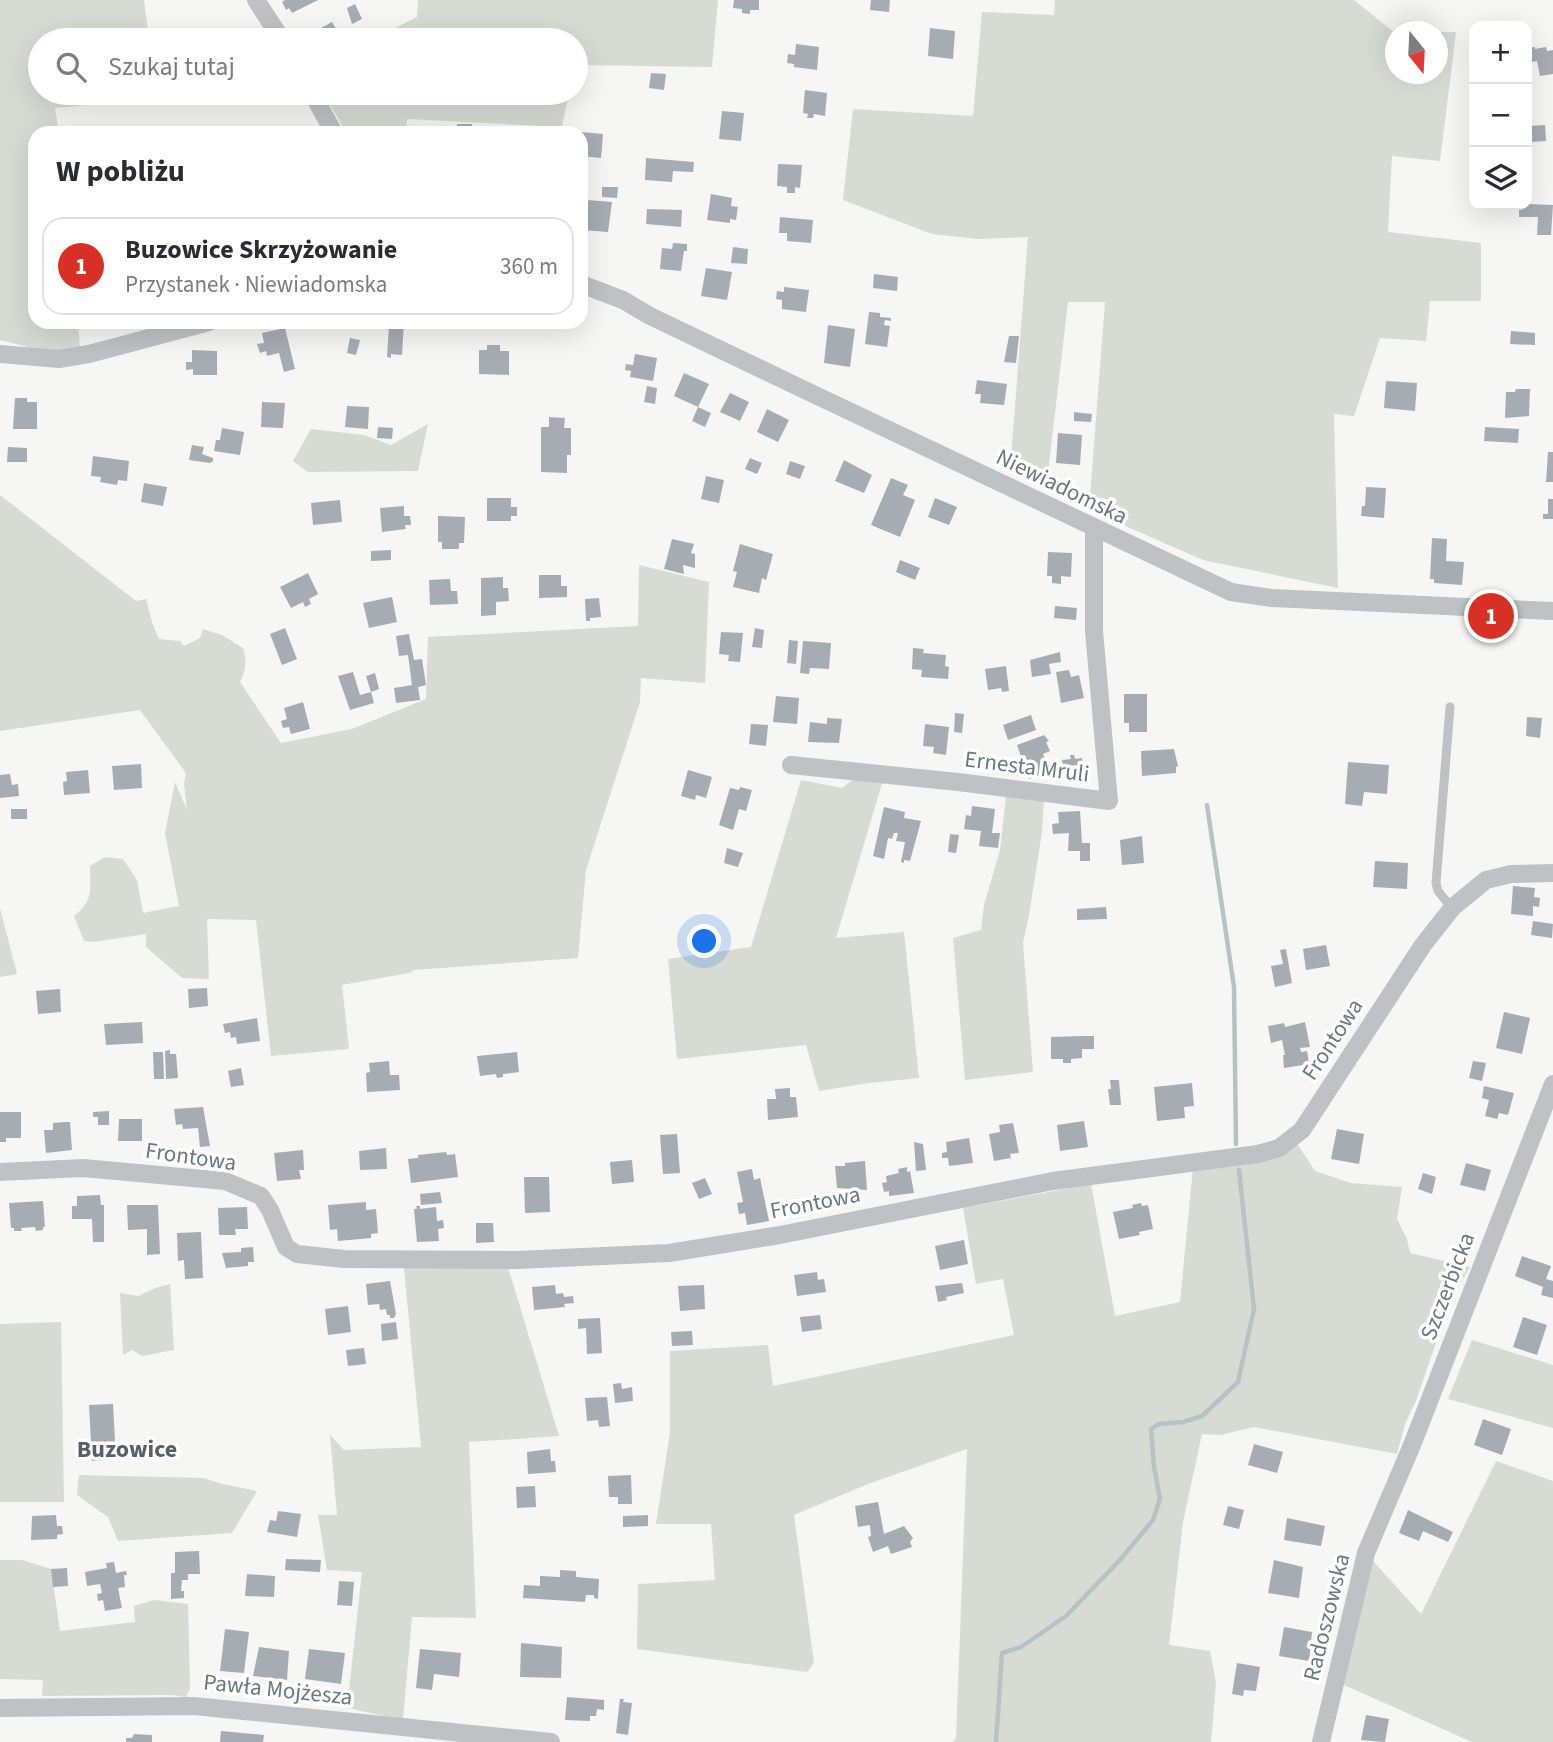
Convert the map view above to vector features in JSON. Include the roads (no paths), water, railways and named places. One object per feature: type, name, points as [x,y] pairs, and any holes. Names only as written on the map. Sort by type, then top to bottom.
[{"type":"street","points":[[256,0],[274,28]]},
{"type":"street","points":[[319,105],[330,126]]},
{"type":"street","name":"Niewiadomska","points":[[588,287],[623,300],[650,316],[1217,587],[1245,595],[1553,611]]},
{"type":"street","points":[[0,354],[60,359],[183,329]]},
{"type":"street","name":"Ernesta Mruli","points":[[790,765],[958,782],[1109,802],[1094,631],[1094,527]]},
{"type":"street","name":"Frontowa","points":[[0,1172],[83,1168],[225,1181],[261,1196],[271,1210],[286,1247],[297,1254],[344,1259],[517,1260],[669,1252],[780,1235],[1053,1181],[1258,1154],[1279,1148],[1302,1130],[1423,945],[1452,908],[1486,880],[1511,874],[1546,873]]},
{"type":"street","name":"Szczerbicka","points":[[1385,1506],[1412,1445],[1553,1084]]},
{"type":"street","name":"Radoszowska","points":[[1321,1742],[1366,1553],[1385,1506]]},
{"type":"street","name":"Pawła Mojżesza","points":[[0,1708],[194,1706],[551,1742]]},
{"type":"lane","points":[[1450,707],[1436,883],[1438,891],[1452,908]]},
{"type":"waterway","points":[[1207,805],[1234,987],[1236,1144]]},
{"type":"waterway","points":[[996,1742],[1002,1653],[1021,1647],[1066,1616],[1120,1560],[1153,1520],[1160,1499],[1151,1429],[1159,1424],[1183,1422],[1202,1416],[1238,1382],[1254,1309],[1239,1170]]},
{"type":"place","name":"Buzowice Skrzyżowanie","points":[[1491,616]]},
{"type":"district","name":"Buzowice","points":[[127,1449]]}]
